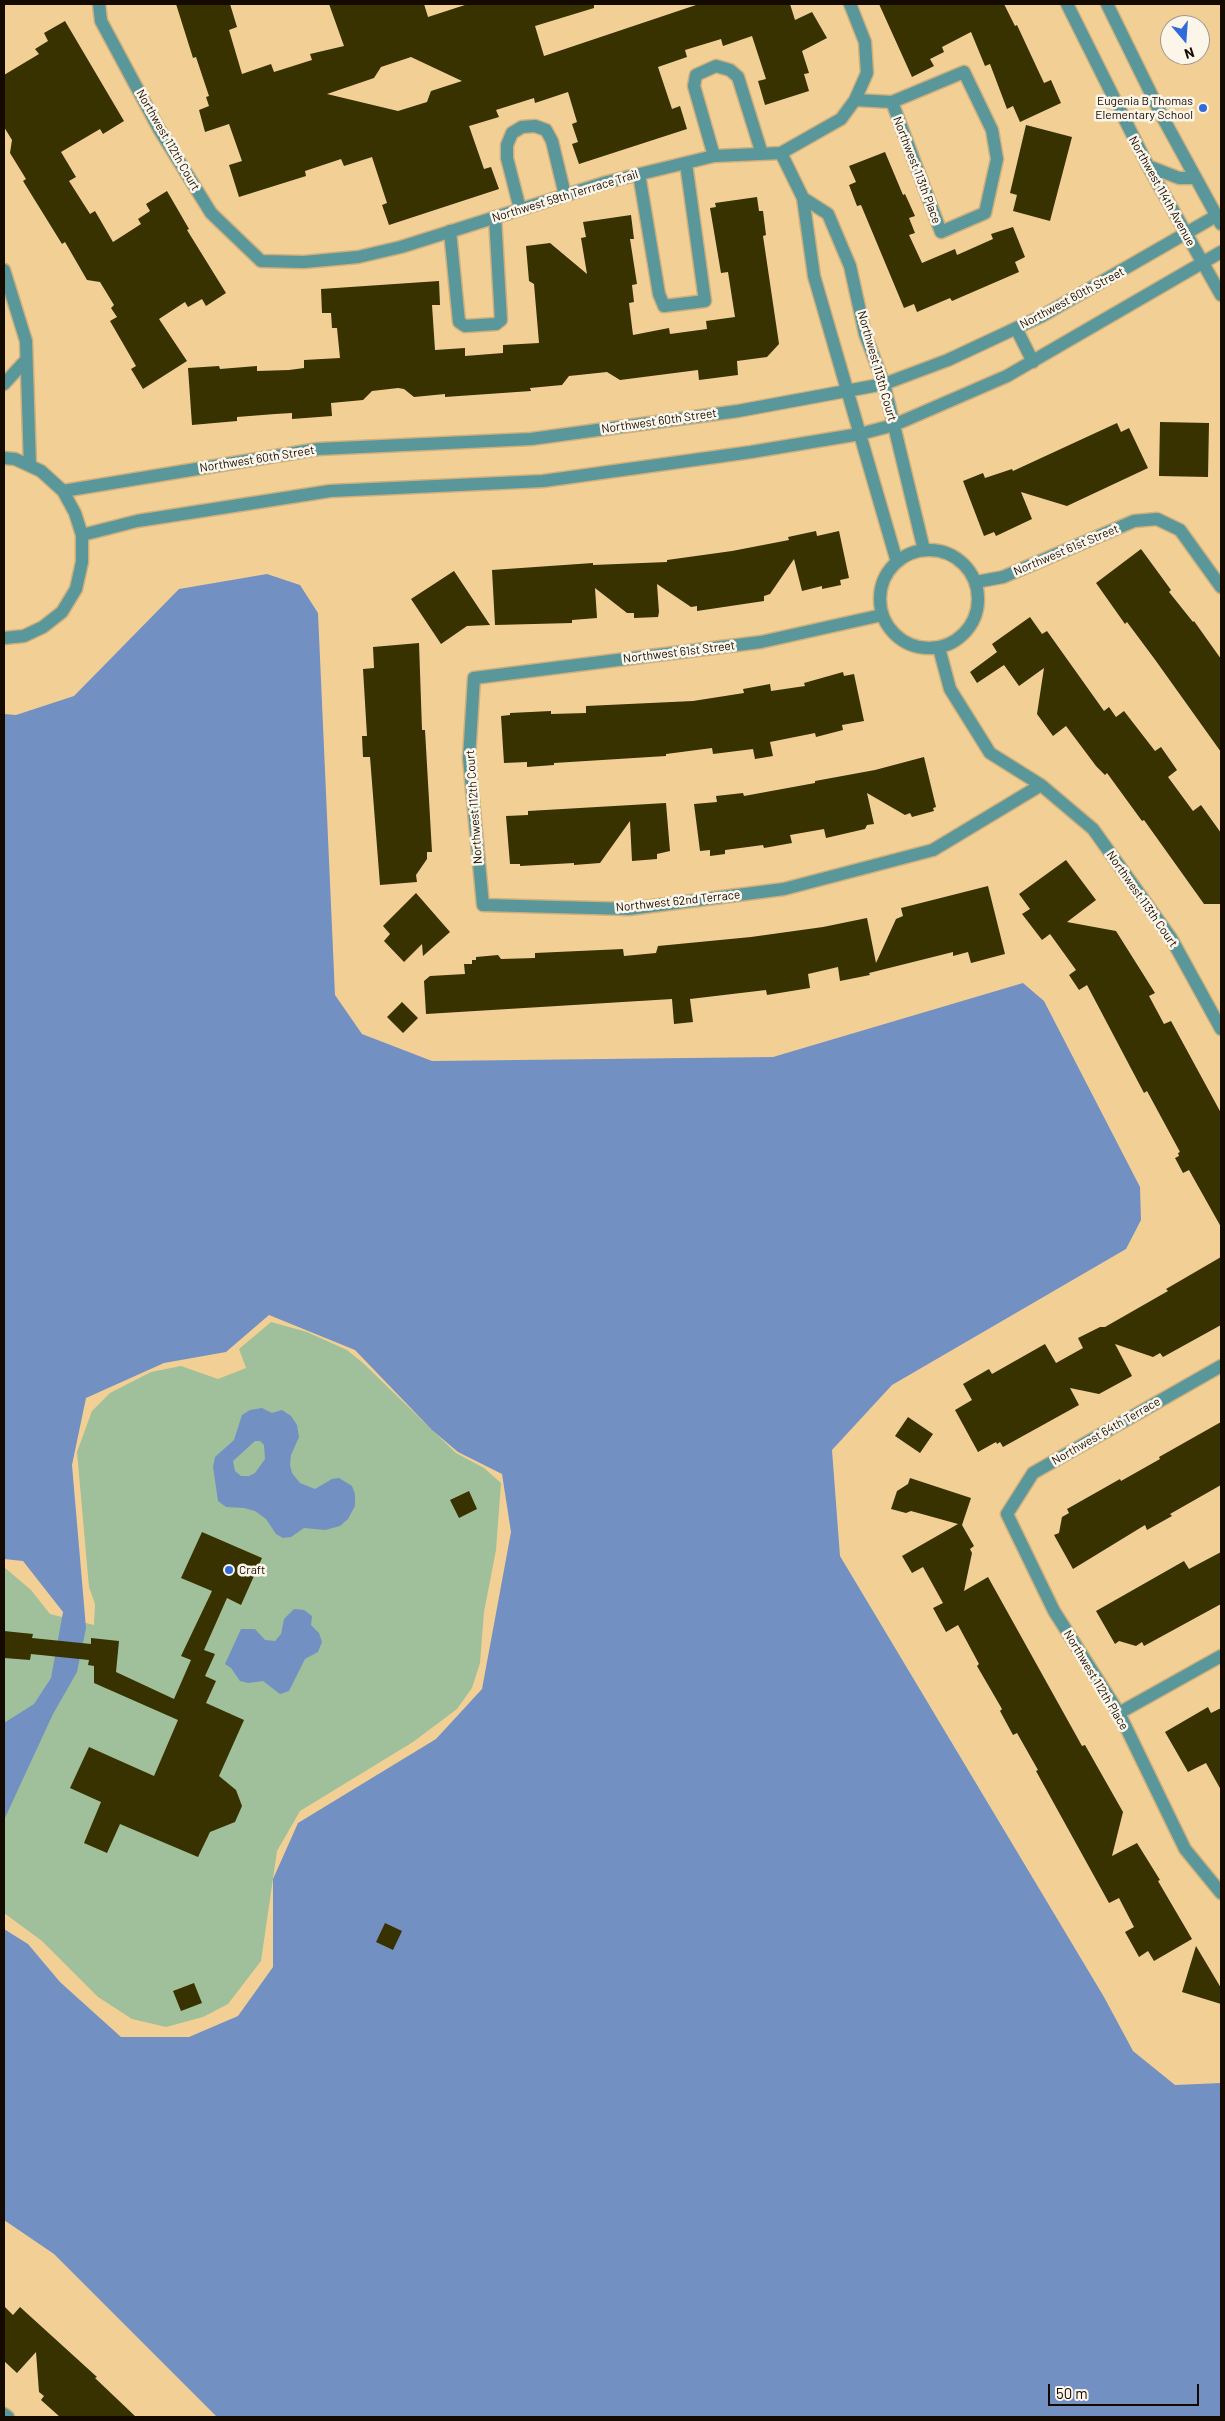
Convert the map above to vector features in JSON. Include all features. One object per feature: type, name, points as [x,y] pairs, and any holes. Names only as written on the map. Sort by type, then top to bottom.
[{"type":"street","name":"Northwest 112th Court","points":[[99,4],[101,21],[159,128],[211,213],[261,260]]},
{"type":"street","points":[[850,4],[865,42],[866,73],[855,100]]},
{"type":"street","name":"Northwest 114th Avenue","points":[[1067,4],[1148,166],[1221,295]]},
{"type":"street","points":[[1107,4],[1195,178],[1219,220]]},
{"type":"street","points":[[714,156],[694,86],[696,75],[716,66],[730,70],[738,77],[762,154]]},
{"type":"street","name":"Northwest 113th Place","points":[[855,100],[892,102],[964,72],[992,130],[997,159],[985,213],[941,232],[892,102]]},
{"type":"street","name":"Northwest 59th Terrrace Trail","points":[[261,260],[304,262],[358,257],[638,174],[714,156],[781,153],[841,119],[855,100]]},
{"type":"street","points":[[520,209],[507,158],[507,145],[512,133],[522,127],[535,126],[546,130],[552,142],[565,195]]},
{"type":"street","points":[[781,153],[803,198],[814,276],[897,562]]},
{"type":"street","points":[[638,174],[659,294],[664,306],[705,301],[686,163]]},
{"type":"street","points":[[1148,166],[1179,178],[1195,178]]},
{"type":"street","name":"Northwest 113th Court","points":[[803,198],[828,214],[850,266],[865,334],[884,384],[924,550]]},
{"type":"street","points":[[450,231],[459,322],[465,326],[496,324],[501,320],[495,217]]},
{"type":"street","name":"Northwest 60th Street","points":[[63,491],[318,449],[531,439],[738,411],[884,384],[948,360],[1016,328],[1072,300],[1186,234],[1219,220]]},
{"type":"street","points":[[82,535],[137,521],[330,491],[543,480],[751,452],[860,434],[894,425],[1008,376],[1221,252]]},
{"type":"street","points":[[4,270],[26,341],[30,466]]},
{"type":"street","points":[[1016,328],[1033,362]]},
{"type":"street","points":[[4,384],[26,360]]},
{"type":"street","points":[[4,458],[15,459],[41,472],[63,491],[82,535],[82,562],[76,589],[62,612],[44,627],[24,636],[4,638]]},
{"type":"street","name":"Northwest 61st Street","points":[[976,582],[1003,577],[1134,521],[1158,519],[1180,530],[1221,587]]},
{"type":"street","points":[[924,550],[940,552],[955,558],[968,568],[976,582],[979,599],[976,616],[968,630],[955,642],[939,648],[911,645],[898,638],[888,628],[882,615],[880,601],[882,586],[888,574],[897,562],[909,554],[924,550]]},
{"type":"street","name":"Northwest 61st Street","points":[[474,678],[761,642],[882,615]]},
{"type":"street","name":"Northwest 113th Court","points":[[939,648],[950,689],[990,753],[1041,785],[1093,829],[1171,938],[1221,1029]]},
{"type":"street","name":"Northwest 112th Court","points":[[474,678],[469,758],[483,905]]},
{"type":"street","name":"Northwest 62nd Terrace","points":[[483,905],[629,909],[784,889],[933,850],[1041,785]]},
{"type":"street","name":"Northwest 64th Terrace","points":[[1007,1514],[1033,1473],[1221,1366]]},
{"type":"street","name":"Northwest 112th Place","points":[[1007,1514],[1054,1611],[1119,1713],[1185,1849],[1221,1893]]},
{"type":"street","points":[[1119,1713],[1221,1656]]},
{"type":"street","points":[[4,2414],[8,2417]]},
{"type":"green space","points":[[271,1322],[307,1332],[347,1350],[363,1363],[456,1453],[484,1468],[501,1483],[496,1550],[484,1612],[480,1663],[472,1688],[457,1709],[413,1742],[300,1811],[277,1851],[261,1961],[228,2004],[203,2017],[166,2027],[132,2019],[98,1997],[42,1941],[4,1913],[4,1567],[31,1590],[50,1614],[94,1625],[95,1604],[89,1587],[77,1452],[92,1411],[110,1393],[151,1372],[181,1366],[218,1379],[246,1368],[239,1349]]},
{"type":"water","points":[[267,574],[300,585],[318,613],[335,995],[362,1034],[432,1061],[773,1057],[1023,983],[1044,1001],[1140,1187],[1141,1220],[1126,1249],[892,1385],[832,1450],[840,1556],[1104,1997],[1133,2051],[1175,2085],[1221,2083],[1221,2417],[217,2417],[54,2254],[4,2220],[4,1929],[28,1944],[60,1982],[121,2037],[189,2037],[238,2016],[273,1967],[273,1879],[298,1823],[436,1739],[482,1689],[511,1532],[502,1474],[458,1452],[432,1430],[355,1350],[269,1315],[226,1352],[164,1363],[86,1398],[72,1465],[86,1628],[77,1672],[53,1714],[4,1820],[4,1723],[34,1704],[51,1678],[63,1612],[23,1561],[4,1559],[4,714],[16,715],[74,696],[179,589]]},
{"type":"water","points":[[262,1408],[272,1413],[282,1410],[291,1416],[297,1425],[299,1437],[291,1455],[290,1465],[292,1473],[300,1483],[315,1489],[332,1479],[339,1478],[352,1486],[355,1494],[355,1506],[348,1519],[340,1526],[325,1530],[304,1528],[291,1537],[283,1538],[276,1534],[266,1519],[255,1511],[226,1507],[218,1501],[213,1467],[215,1457],[234,1440],[242,1415],[250,1410]],"holes":[[[255,1441],[260,1441],[264,1445],[265,1459],[255,1473],[249,1476],[241,1476],[235,1471],[233,1461]]]},
{"type":"water","points":[[294,1609],[304,1610],[312,1616],[311,1625],[319,1633],[322,1642],[318,1652],[305,1659],[289,1691],[280,1694],[263,1681],[248,1683],[240,1681],[231,1668],[225,1664],[241,1629],[255,1629],[265,1640],[275,1641],[281,1634],[284,1619]]},
{"type":"building","points":[[176,4],[230,4],[237,27],[229,30],[242,74],[271,64],[274,72],[312,60],[310,54],[344,46],[329,4],[424,4],[428,17],[468,4],[594,4],[594,8],[535,26],[544,56],[699,4],[790,4],[795,20],[812,12],[827,38],[802,51],[809,73],[804,74],[809,91],[765,105],[758,81],[766,79],[752,36],[723,46],[721,39],[685,50],[687,57],[658,67],[672,109],[680,106],[687,129],[579,164],[572,144],[578,142],[572,124],[577,122],[568,92],[535,103],[534,98],[496,110],[499,117],[469,126],[484,169],[491,167],[499,189],[389,225],[382,205],[387,203],[372,157],[344,166],[341,159],[305,171],[306,176],[239,197],[229,165],[242,161],[229,124],[205,132],[199,110],[209,106],[206,97],[209,96],[196,57],[193,58]],"holes":[[[411,57],[462,81],[431,91],[427,102],[398,111],[327,94],[374,78],[381,67]]]},
{"type":"building","points":[[879,4],[1004,4],[1015,26],[1017,25],[1044,83],[1051,80],[1061,103],[1020,122],[1013,106],[1007,109],[990,64],[985,66],[971,32],[942,47],[944,52],[930,59],[934,66],[912,77]]},
{"type":"building","points":[[65,21],[124,121],[103,134],[100,129],[61,152],[76,177],[69,181],[90,214],[95,211],[113,242],[141,224],[138,219],[150,211],[146,204],[167,191],[189,229],[187,230],[226,293],[206,306],[202,299],[188,307],[185,302],[159,319],[187,361],[143,389],[131,369],[136,366],[110,321],[117,317],[111,308],[114,305],[100,282],[87,280],[65,242],[62,244],[23,181],[26,179],[10,153],[12,140],[4,127],[4,75],[39,54],[35,49],[48,41],[44,33]]},
{"type":"building","points":[[1026,125],[1072,137],[1050,221],[1013,211],[1017,195],[1010,193]]},
{"type":"building","points":[[885,152],[903,195],[905,194],[915,216],[909,218],[915,233],[909,235],[922,263],[955,249],[957,255],[993,239],[991,234],[1013,227],[1025,257],[1015,262],[1019,272],[952,301],[950,298],[917,312],[914,304],[904,308],[861,205],[857,206],[849,185],[856,182],[849,166]]},
{"type":"building","points":[[757,197],[759,211],[763,211],[766,235],[763,236],[779,344],[767,357],[737,361],[738,375],[699,380],[698,370],[620,380],[607,372],[569,376],[562,385],[530,388],[531,391],[445,397],[445,394],[414,397],[404,389],[398,388],[372,391],[363,400],[331,403],[332,416],[292,419],[292,413],[275,414],[237,417],[237,421],[192,425],[188,368],[219,366],[220,369],[257,366],[257,371],[289,370],[304,368],[304,360],[340,358],[337,328],[332,328],[331,313],[322,313],[321,289],[439,281],[440,305],[432,305],[435,350],[465,348],[465,356],[503,353],[503,345],[539,343],[534,284],[529,281],[526,246],[550,243],[587,274],[581,238],[586,237],[583,222],[631,215],[634,239],[630,239],[637,284],[632,285],[634,302],[629,303],[633,335],[669,328],[670,334],[707,329],[706,321],[735,317],[728,272],[721,273],[710,208],[716,207],[715,203]]},
{"type":"building","points":[[1160,422],[1209,423],[1208,477],[1159,476]]},
{"type":"building","points":[[1117,423],[1121,432],[1129,428],[1148,468],[1067,506],[1021,492],[1032,519],[996,536],[994,532],[984,536],[963,481],[983,473],[985,478],[1012,469],[1013,471]]},
{"type":"building","points":[[816,531],[817,536],[839,531],[849,578],[840,580],[841,585],[822,589],[822,586],[802,591],[794,559],[770,594],[764,596],[764,601],[697,611],[697,606],[691,607],[657,584],[658,617],[634,618],[634,613],[627,613],[595,588],[597,618],[572,620],[572,623],[495,625],[492,570],[593,563],[593,565],[667,562],[667,560],[732,551],[789,540],[788,537]]},
{"type":"building","points":[[1141,549],[1171,590],[1169,592],[1194,621],[1221,659],[1221,752],[1156,661],[1127,622],[1125,624],[1096,583]]},
{"type":"building","points":[[454,571],[490,625],[467,626],[441,644],[411,599]]},
{"type":"building","points":[[1030,617],[1042,634],[1047,631],[1104,711],[1109,707],[1116,717],[1124,711],[1155,751],[1161,747],[1177,770],[1168,777],[1193,811],[1201,805],[1221,833],[1221,904],[1204,904],[1144,820],[1142,821],[1107,773],[1105,775],[1096,766],[1066,726],[1053,736],[1037,714],[1044,668],[1019,686],[1004,665],[977,683],[970,672],[997,652],[992,644]]},
{"type":"building","points":[[419,643],[422,730],[425,730],[432,852],[427,852],[427,859],[416,875],[417,882],[380,885],[370,757],[363,757],[362,736],[367,736],[363,669],[374,668],[373,647]]},
{"type":"building","points":[[843,672],[844,676],[854,674],[864,721],[842,725],[843,730],[816,737],[815,733],[770,742],[773,756],[755,759],[753,749],[713,754],[712,748],[666,754],[666,756],[554,763],[554,765],[527,767],[527,762],[504,763],[501,716],[510,715],[510,713],[551,711],[551,714],[586,713],[586,706],[693,701],[744,693],[743,689],[770,684],[771,691],[805,686],[804,683]]},
{"type":"building","points":[[924,757],[936,807],[933,808],[934,811],[912,817],[910,813],[905,815],[867,793],[874,824],[867,825],[865,829],[826,838],[824,829],[790,835],[792,843],[764,848],[763,845],[725,850],[725,854],[710,856],[710,850],[700,851],[694,804],[717,802],[716,796],[743,793],[744,796],[815,783],[815,781],[875,770]]},
{"type":"building","points":[[666,803],[670,851],[657,854],[657,859],[632,861],[630,821],[600,863],[520,866],[520,864],[510,864],[506,816],[528,815],[528,811]]},
{"type":"building","points":[[1066,860],[1096,900],[1067,922],[1116,931],[1155,993],[1149,996],[1164,1024],[1171,1021],[1221,1113],[1221,1227],[1189,1170],[1183,1173],[1175,1158],[1179,1156],[1178,1153],[1180,1152],[1147,1091],[1144,1093],[1087,985],[1079,990],[1069,975],[1076,970],[1050,934],[1042,940],[1022,914],[1030,909],[1019,894]]},
{"type":"building","points":[[988,886],[1005,954],[971,963],[968,952],[953,956],[953,952],[869,973],[870,975],[840,981],[838,967],[808,974],[810,988],[767,995],[766,990],[690,999],[693,1022],[674,1024],[672,999],[426,1014],[424,981],[430,976],[465,974],[464,964],[472,964],[472,960],[476,960],[476,957],[498,955],[501,959],[535,958],[535,953],[623,949],[624,956],[656,953],[658,946],[751,937],[823,927],[867,918],[876,963],[896,919],[903,916],[901,908]]},
{"type":"building","points":[[416,893],[450,932],[423,956],[422,944],[404,962],[384,941],[390,934],[383,926]]},
{"type":"building","points":[[402,1002],[418,1018],[403,1033],[387,1017]]},
{"type":"building","points":[[1221,1257],[1221,1325],[1163,1357],[1160,1353],[1153,1357],[1115,1344],[1132,1376],[1099,1394],[1070,1388],[1079,1405],[1003,1447],[1000,1442],[997,1444],[996,1442],[978,1452],[955,1410],[972,1400],[963,1384],[989,1369],[992,1374],[1045,1344],[1056,1363],[1083,1348],[1078,1338],[1100,1327],[1105,1327],[1168,1291],[1166,1289]]},
{"type":"building","points":[[908,1417],[933,1434],[920,1453],[895,1436]]},
{"type":"building","points":[[1221,1422],[1221,1485],[1170,1514],[1172,1516],[1147,1530],[1145,1525],[1073,1569],[1054,1535],[1059,1533],[1062,1517],[1069,1513],[1067,1509],[1160,1459],[1159,1457]]},
{"type":"building","points":[[910,1478],[971,1498],[962,1525],[974,1546],[970,1549],[972,1553],[964,1591],[988,1577],[1082,1746],[1085,1745],[1123,1812],[1112,1856],[1137,1843],[1160,1880],[1158,1881],[1192,1939],[1154,1961],[1148,1951],[1139,1957],[1125,1932],[1134,1927],[1119,1898],[1109,1903],[1017,1733],[1013,1735],[1000,1711],[1002,1709],[977,1666],[979,1664],[958,1625],[946,1632],[933,1608],[943,1603],[923,1567],[912,1573],[902,1556],[958,1524],[911,1511],[906,1513],[891,1509],[897,1491],[908,1484]]},
{"type":"building","points":[[469,1491],[477,1509],[459,1518],[450,1500]]},
{"type":"building","points":[[202,1532],[262,1558],[241,1605],[227,1598],[204,1650],[215,1654],[205,1676],[216,1681],[206,1703],[244,1720],[219,1776],[236,1790],[242,1806],[235,1822],[210,1832],[198,1857],[120,1824],[107,1853],[84,1843],[101,1802],[70,1788],[89,1747],[154,1776],[178,1720],[94,1683],[94,1666],[88,1665],[89,1660],[31,1654],[30,1660],[4,1658],[4,1631],[33,1634],[32,1638],[91,1644],[91,1638],[119,1641],[116,1672],[174,1699],[191,1660],[181,1656],[212,1591],[181,1578]]},
{"type":"building","points":[[1221,1552],[1221,1604],[1144,1646],[1142,1642],[1136,1646],[1119,1641],[1115,1644],[1096,1611],[1184,1561],[1189,1569]]},
{"type":"building","points":[[1208,1707],[1211,1713],[1221,1708],[1221,1790],[1206,1763],[1188,1772],[1165,1732]]},
{"type":"building","points":[[385,1923],[402,1931],[393,1950],[376,1942]]},
{"type":"building","points":[[1196,1946],[1221,1988],[1221,2004],[1182,1992]]},
{"type":"building","points":[[194,1983],[202,2003],[181,2011],[173,1991]]},
{"type":"building","points":[[4,2306],[13,2315],[20,2307],[97,2377],[95,2378],[136,2417],[60,2417],[41,2400],[44,2396],[39,2392],[36,2352],[17,2373],[4,2361]]},
{"type":"place","name":"Eugenia B Thomas Elementary School","points":[[1203,108]]},
{"type":"place","name":"Craft","points":[[229,1570]]}]
